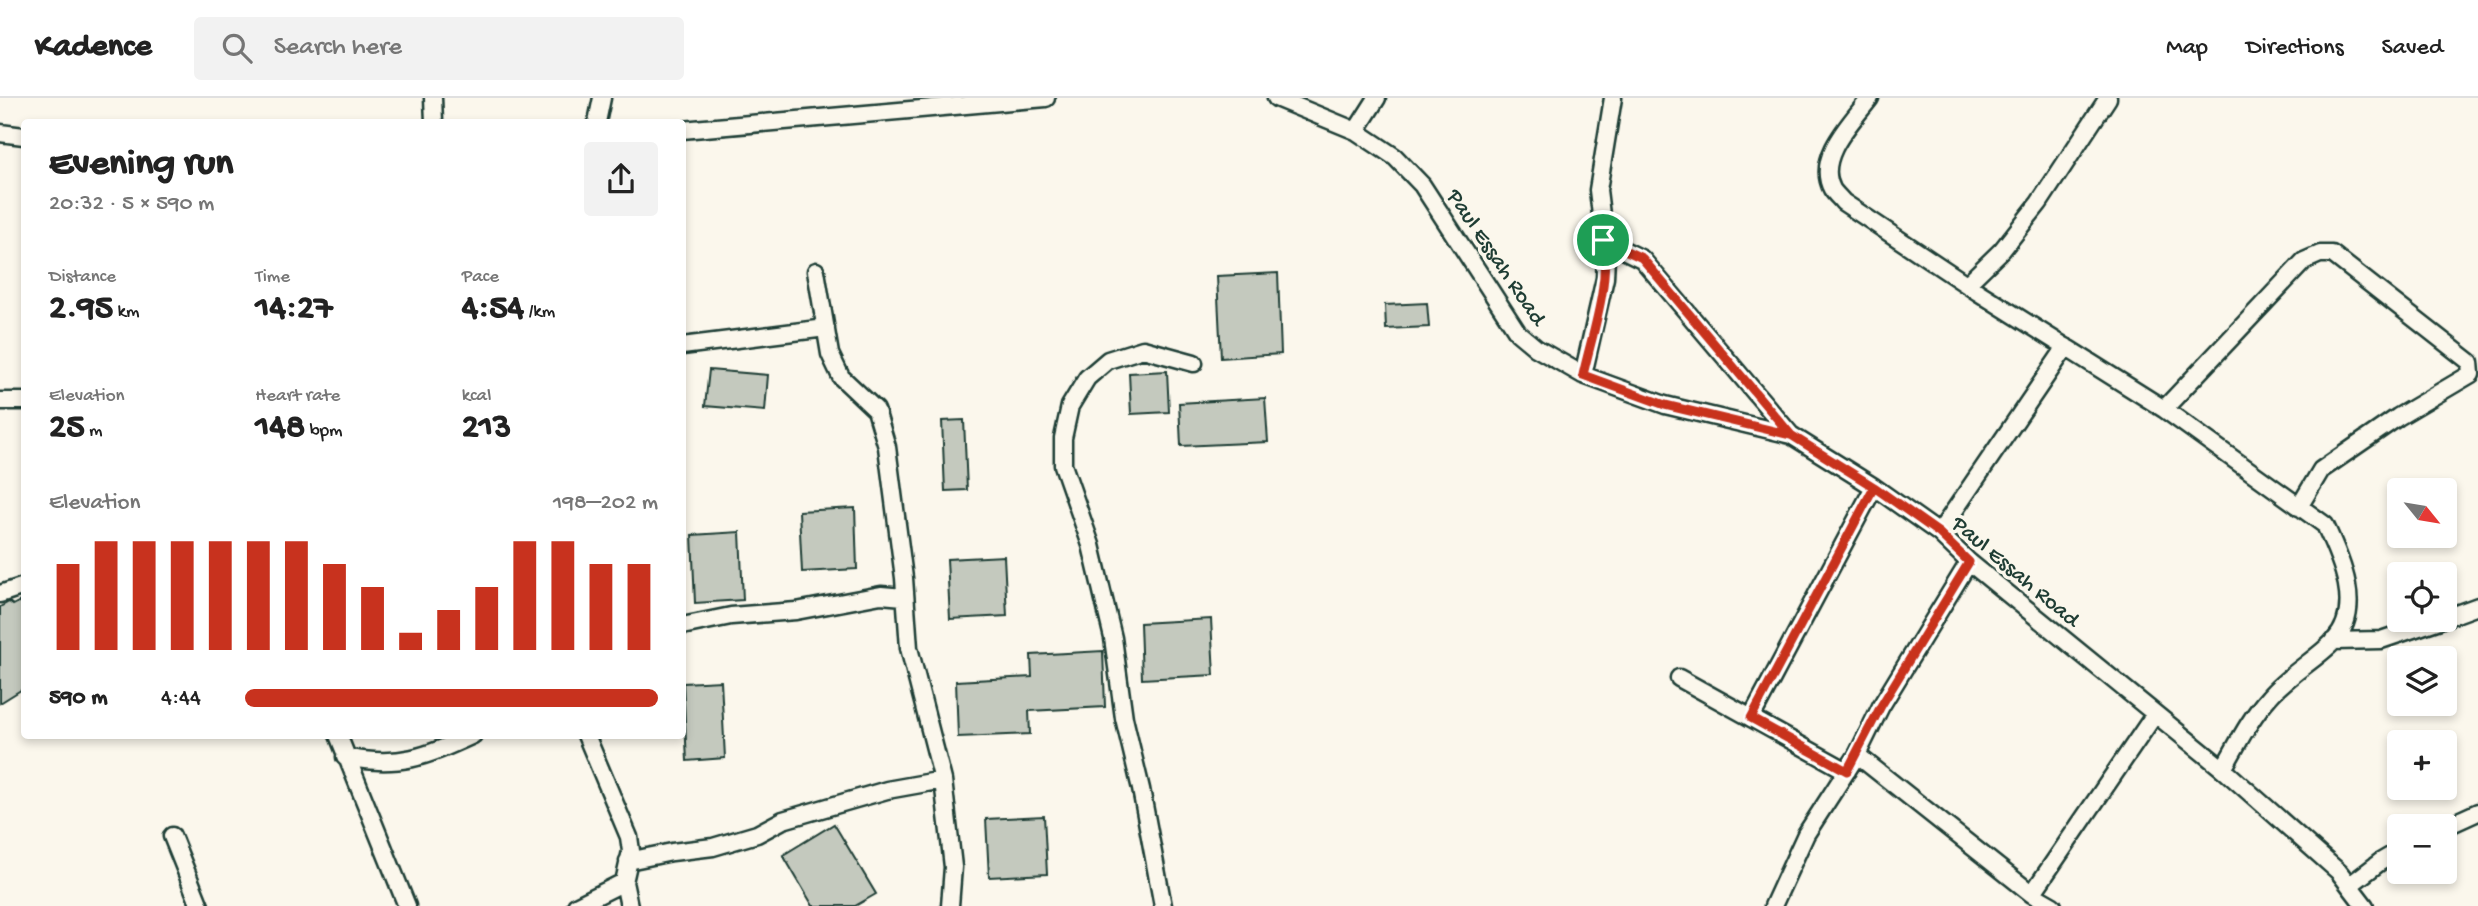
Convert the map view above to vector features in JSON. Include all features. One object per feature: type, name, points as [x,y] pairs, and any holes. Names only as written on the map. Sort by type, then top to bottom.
[{"type":"street","points":[[433,98],[434,119]]},
{"type":"street","points":[[598,119],[602,98]]},
{"type":"street","points":[[686,130],[1046,98]]},
{"type":"street","name":"Paul Essah Road","points":[[1276,98],[1356,131],[1395,157],[1422,185],[1518,333],[1536,348],[1583,375],[1665,405],[1791,435],[1874,487],[1939,533],[1969,562],[2223,769],[2350,885],[2365,906]]},
{"type":"street","points":[[1356,131],[1377,98]]},
{"type":"street","points":[[1583,375],[1605,278],[1606,256],[1598,176],[1613,98]]},
{"type":"street","points":[[1870,98],[1833,148],[1828,169],[1832,188],[1843,202],[2164,409],[2325,526],[2339,554],[2350,601],[2345,626],[2333,641],[2270,696],[2250,721],[2223,769]]},
{"type":"street","points":[[1967,284],[2002,250],[2039,203],[2108,98]]},
{"type":"street","points":[[0,133],[21,136]]},
{"type":"street","points":[[1603,240],[1642,258],[1791,435]]},
{"type":"street","points":[[2164,409],[2304,261],[2320,254],[2332,254],[2470,362],[2471,374],[2398,417],[2321,470],[2299,507]]},
{"type":"street","points":[[816,271],[830,354],[841,377],[876,410],[887,447],[904,578],[909,648],[923,693],[943,780],[953,867],[950,906]]},
{"type":"street","points":[[686,346],[826,328]]},
{"type":"street","points":[[1939,533],[2066,347]]},
{"type":"street","points":[[1163,906],[1142,789],[1124,718],[1113,638],[1091,545],[1063,465],[1063,438],[1070,406],[1087,378],[1108,360],[1143,349],[1194,363]]},
{"type":"street","points":[[0,401],[21,401]]},
{"type":"street","points":[[1751,718],[1874,487]]},
{"type":"street","points":[[1773,906],[1806,834],[1857,755],[1881,706],[1969,562]]},
{"type":"street","points":[[0,594],[21,587]]},
{"type":"street","points":[[686,625],[731,615],[796,611],[881,595],[904,597]]},
{"type":"street","points":[[2457,614],[2478,606]]},
{"type":"street","points":[[2333,641],[2381,640],[2404,632]]},
{"type":"street","points":[[1679,678],[1847,771]]},
{"type":"street","points":[[2032,894],[2155,714]]},
{"type":"street","points":[[339,739],[407,906]]},
{"type":"street","points":[[345,757],[368,762],[408,761],[463,739]]},
{"type":"street","points":[[588,739],[629,837],[631,850],[624,882],[629,906]]},
{"type":"street","points":[[1857,755],[2032,894],[2053,906]]},
{"type":"street","points":[[628,861],[713,847],[757,834],[783,820],[887,790],[943,780]]},
{"type":"street","points":[[2457,822],[2478,812]]},
{"type":"street","points":[[172,836],[200,906]]},
{"type":"street","points":[[2350,885],[2387,858]]},
{"type":"street","points":[[576,906],[624,882]]},
{"type":"building","points":[[1278,273],[1281,354],[1221,358],[1217,276]]},
{"type":"building","points":[[1427,303],[1429,327],[1386,329],[1385,305]]},
{"type":"building","points":[[709,370],[768,375],[765,411],[705,406]]},
{"type":"building","points":[[1167,371],[1169,412],[1131,414],[1129,373]]},
{"type":"building","points":[[1265,398],[1268,442],[1181,446],[1179,403]]},
{"type":"building","points":[[964,420],[967,490],[945,491],[942,421]]},
{"type":"building","points":[[855,508],[857,569],[802,572],[799,511]]},
{"type":"building","points":[[740,532],[743,600],[695,603],[692,535]]},
{"type":"building","points":[[1004,556],[1007,616],[950,619],[947,559]]},
{"type":"building","points":[[21,601],[21,690],[0,703],[0,607],[9,602],[13,605]]},
{"type":"building","points":[[1211,619],[1214,675],[1142,679],[1140,623]]},
{"type":"building","points":[[1103,651],[1105,707],[1029,711],[1030,734],[958,737],[956,681],[1032,677],[1031,655]]},
{"type":"building","points":[[721,681],[725,758],[687,761],[686,683]]},
{"type":"building","points":[[1044,816],[1047,874],[989,877],[986,819]]},
{"type":"building","points":[[834,824],[876,894],[855,906],[813,906],[783,855]]},
{"type":"route","points":[[1603,240],[1606,256],[1605,278],[1583,375],[1665,405],[1791,435],[1874,487],[1939,533],[1969,562],[1881,706],[1847,771],[1751,718],[1874,487],[1791,435],[1642,258],[1603,240]]}]
